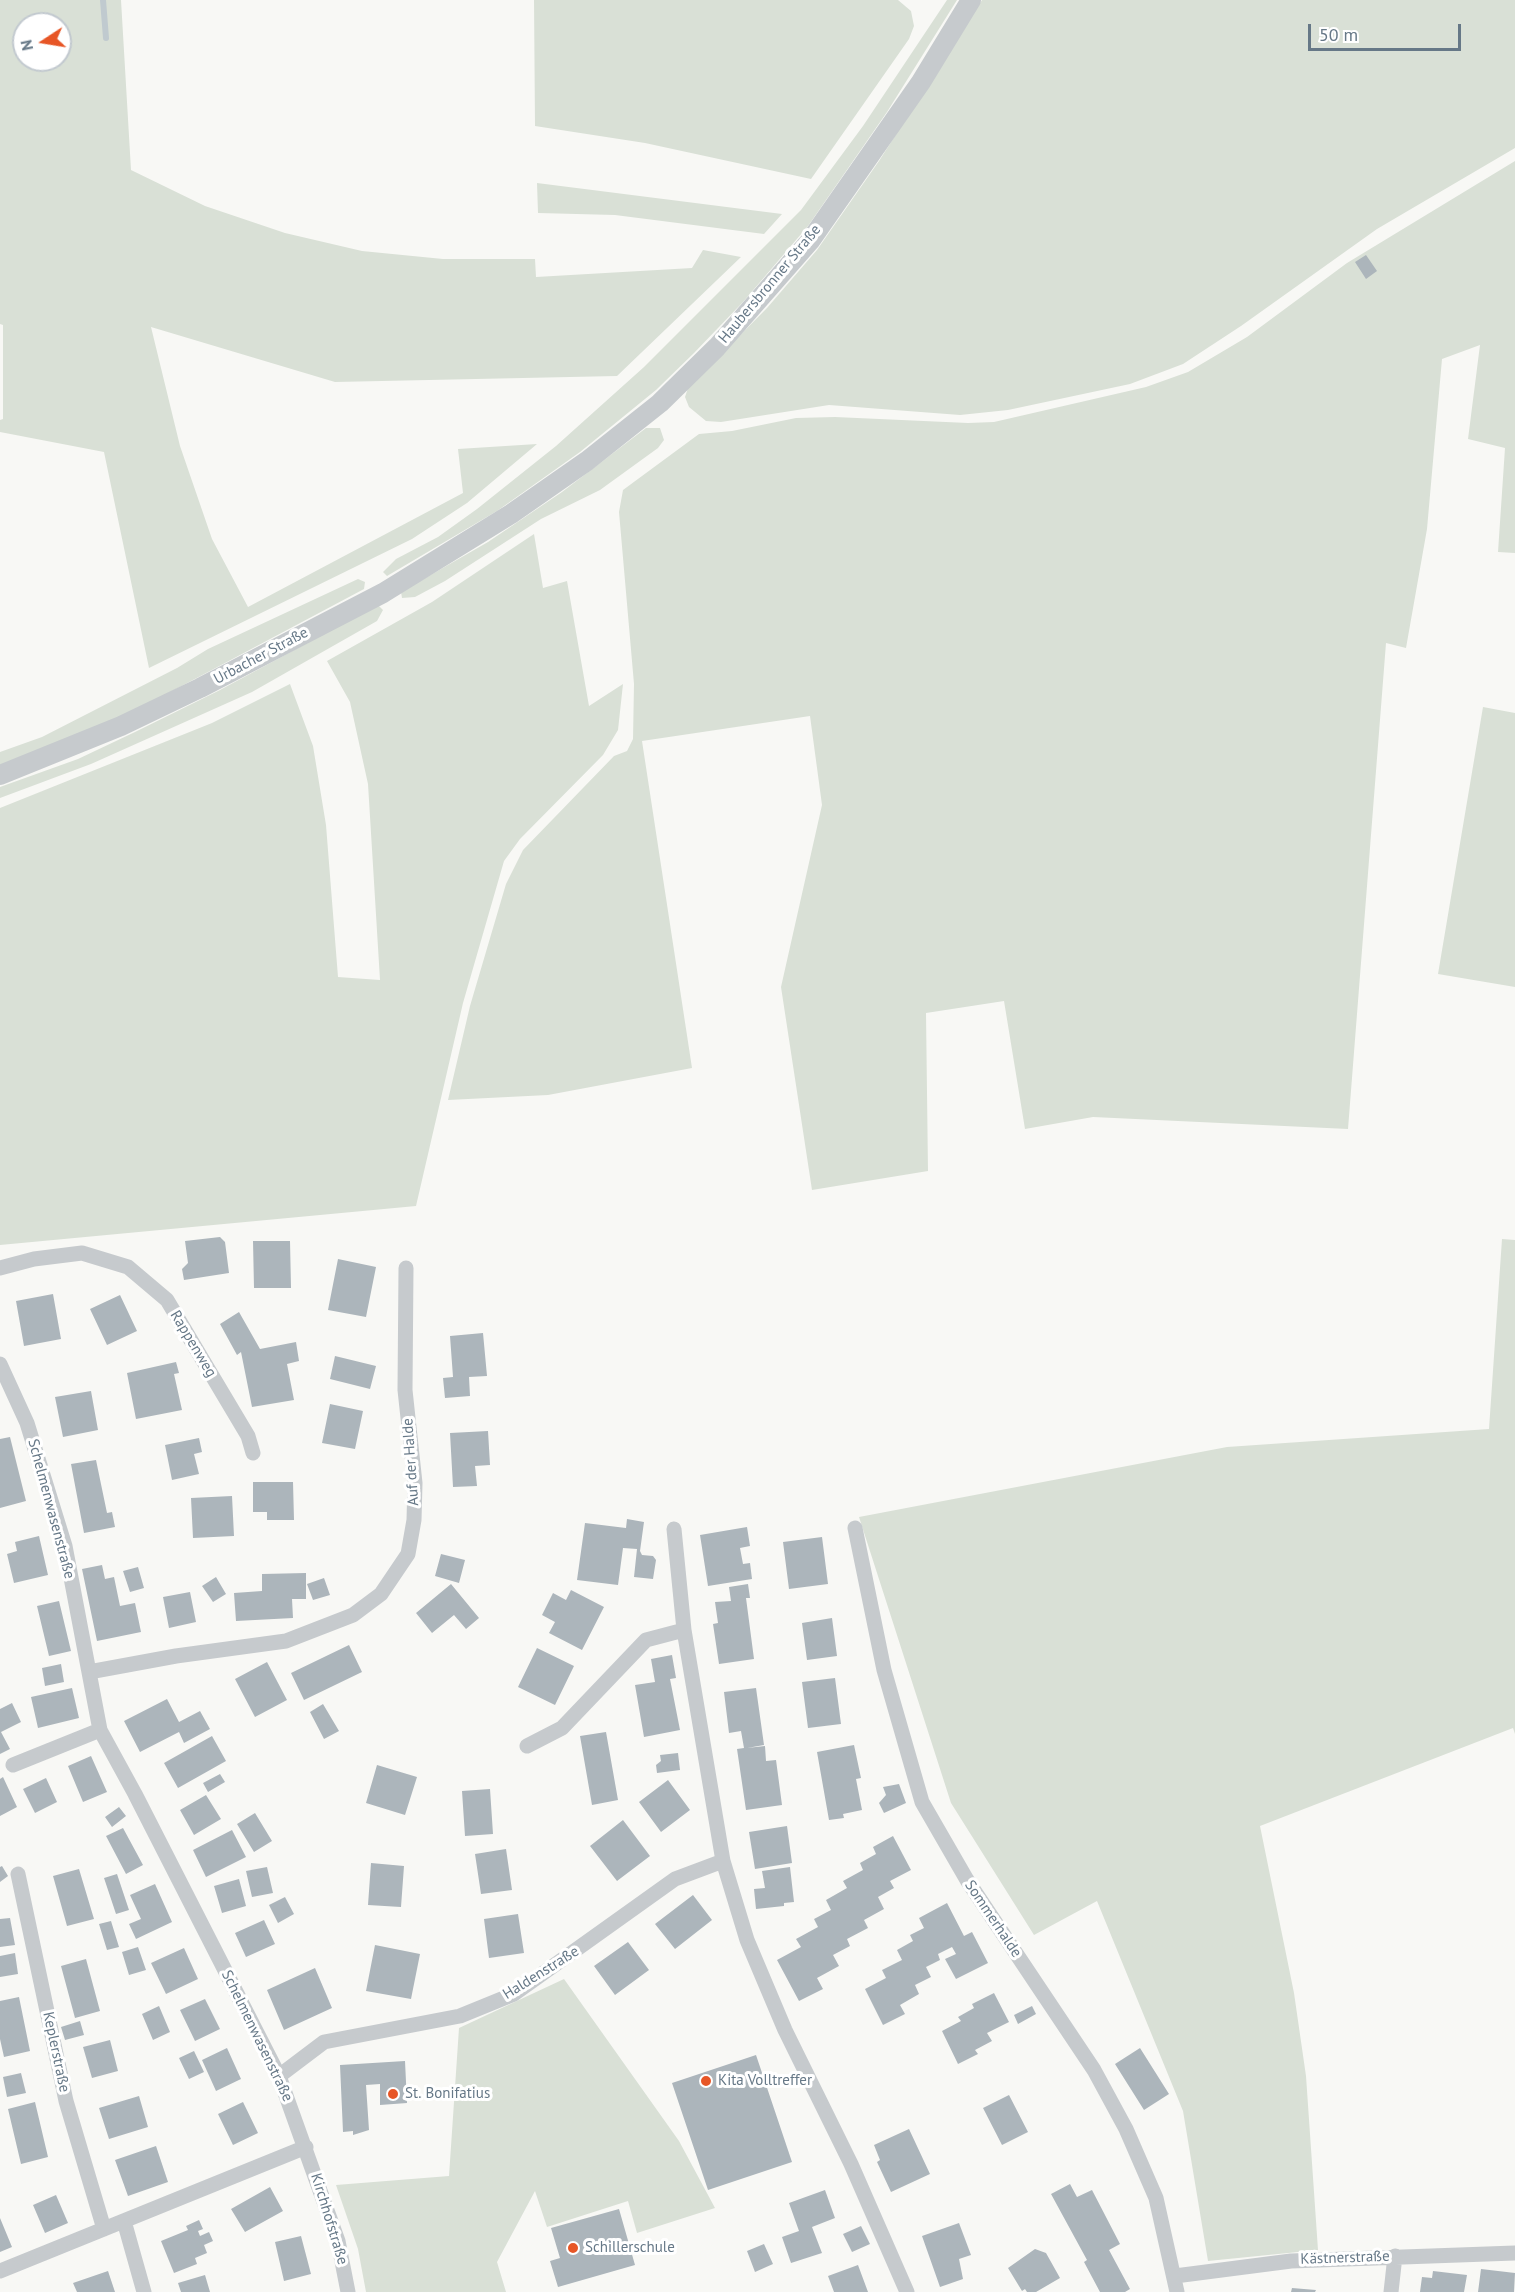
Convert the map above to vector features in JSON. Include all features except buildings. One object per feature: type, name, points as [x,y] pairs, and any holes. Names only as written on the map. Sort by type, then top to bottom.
[{"type":"street","name":"Haubersbronner Straße","points":[[511,514],[587,461],[660,403],[725,338],[810,241],[921,82],[971,0]]},
{"type":"street","name":"Urbacher Straße","points":[[0,775],[121,726],[200,688],[383,593],[511,514]]},
{"type":"street","name":"Rappenweg","points":[[0,1268],[34,1259],[82,1253],[128,1266],[167,1300],[248,1436],[253,1454]]},
{"type":"street","name":"Auf der Halde","points":[[89,1672],[176,1656],[286,1641],[353,1615],[381,1594],[408,1554],[414,1520],[415,1483],[405,1390],[406,1268]]},
{"type":"street","name":"Schelmenwasenstraße","points":[[0,1364],[27,1423],[65,1546],[100,1731],[135,1794],[279,2076],[306,2147]]},
{"type":"street","points":[[674,1528],[684,1630],[723,1861],[757,1968],[850,2164],[907,2292]]},
{"type":"street","name":"Sommerhalde","points":[[855,1528],[884,1670],[922,1802],[967,1880],[1094,2070],[1126,2129],[1156,2198],[1177,2292]]},
{"type":"street","points":[[527,1746],[562,1728],[646,1640],[684,1630]]},
{"type":"street","points":[[13,1765],[100,1731]]},
{"type":"street","name":"Haldenstraße","points":[[279,2076],[324,2042],[460,2016],[514,1994],[675,1879],[723,1861]]},
{"type":"street","name":"Keplerstraße","points":[[18,1874],[66,2102],[104,2229]]},
{"type":"street","points":[[0,2271],[306,2147]]},
{"type":"street","name":"Kirchhofstraße","points":[[306,2147],[338,2241],[348,2292]]},
{"type":"street","points":[[124,2221],[144,2292]]},
{"type":"street","name":"Kästnerstraße","points":[[1175,2276],[1291,2261],[1515,2253]]},
{"type":"street","points":[[1391,2292],[1395,2256]]},
{"type":"shaded area","points":[[0,0],[121,0],[131,170],[205,206],[285,233],[362,251],[443,259],[535,259],[536,277],[692,268],[703,250],[741,257],[617,376],[335,382],[151,327],[180,446],[212,539],[248,607],[463,493],[458,449],[537,444],[467,503],[412,539],[149,668],[104,452],[0,432],[0,420],[3,419],[3,325],[0,324]]},
{"type":"shaded area","points":[[534,0],[898,0],[911,11],[914,26],[909,39],[811,179],[645,143],[535,126]]},
{"type":"shaded area","points":[[947,0],[957,0],[887,112],[808,226],[743,302],[694,353],[656,390],[580,452],[497,511],[387,576],[383,572],[396,559],[438,537],[556,446],[644,367],[801,210],[863,126]]},
{"type":"shaded area","points":[[982,0],[1515,0],[1515,148],[1377,229],[1241,326],[1183,364],[1130,384],[1008,410],[960,415],[829,405],[721,422],[706,421],[689,407],[685,397],[688,388],[767,308],[817,250],[879,161]]},
{"type":"shaded area","points":[[1515,161],[1515,553],[1498,552],[1505,448],[1468,439],[1480,345],[1442,359],[1427,529],[1406,648],[1386,643],[1348,1129],[1093,1117],[1025,1129],[1004,1001],[926,1013],[928,1171],[812,1190],[781,987],[822,805],[810,716],[642,741],[692,1068],[548,1095],[448,1100],[470,1006],[506,884],[523,850],[614,756],[627,751],[633,739],[634,684],[619,512],[623,490],[699,434],[732,431],[796,418],[994,422],[1146,387],[1188,372],[1247,337],[1347,263]]},
{"type":"shaded area","points":[[537,183],[782,214],[764,234],[615,215],[538,213]]},
{"type":"shaded area","points":[[646,428],[660,428],[664,440],[658,448],[600,490],[541,519],[445,581],[415,597],[402,598],[401,592],[488,542],[562,492]]},
{"type":"shaded area","points":[[534,534],[543,588],[567,581],[589,706],[623,684],[618,730],[603,755],[520,839],[504,861],[463,1003],[416,1206],[0,1245],[0,808],[212,723],[290,684],[313,746],[326,825],[338,977],[380,980],[368,784],[350,702],[327,661],[432,602]]},
{"type":"shaded area","points":[[358,579],[365,582],[364,589],[140,708],[65,741],[0,765],[0,752],[42,737],[177,668],[208,649]]},
{"type":"shaded area","points":[[378,605],[383,610],[377,621],[252,692],[91,764],[0,798],[0,787],[78,759],[135,732],[220,690]]},
{"type":"shaded area","points":[[1483,707],[1515,713],[1515,987],[1438,974]]},
{"type":"shaded area","points":[[1502,1239],[1515,1240],[1515,1734],[1513,1728],[1260,1826],[1294,1993],[1306,2076],[1318,2250],[1208,2261],[1183,2111],[1097,1901],[1034,1935],[951,1803],[859,1517],[1227,1447],[1489,1429]]},
{"type":"shaded area","points":[[564,1979],[679,2141],[715,2208],[637,2233],[628,2201],[547,2227],[535,2191],[497,2262],[506,2292],[366,2292],[358,2249],[336,2185],[449,2176],[459,2028]]},
{"type":"waterway","points":[[103,0],[106,38]]},
{"type":"place","name":"Kita Volltreffer","points":[[706,2081]]},
{"type":"place","name":"St. Bonifatius","points":[[393,2094]]},
{"type":"place","name":"Schillerschule","points":[[573,2248]]}]
